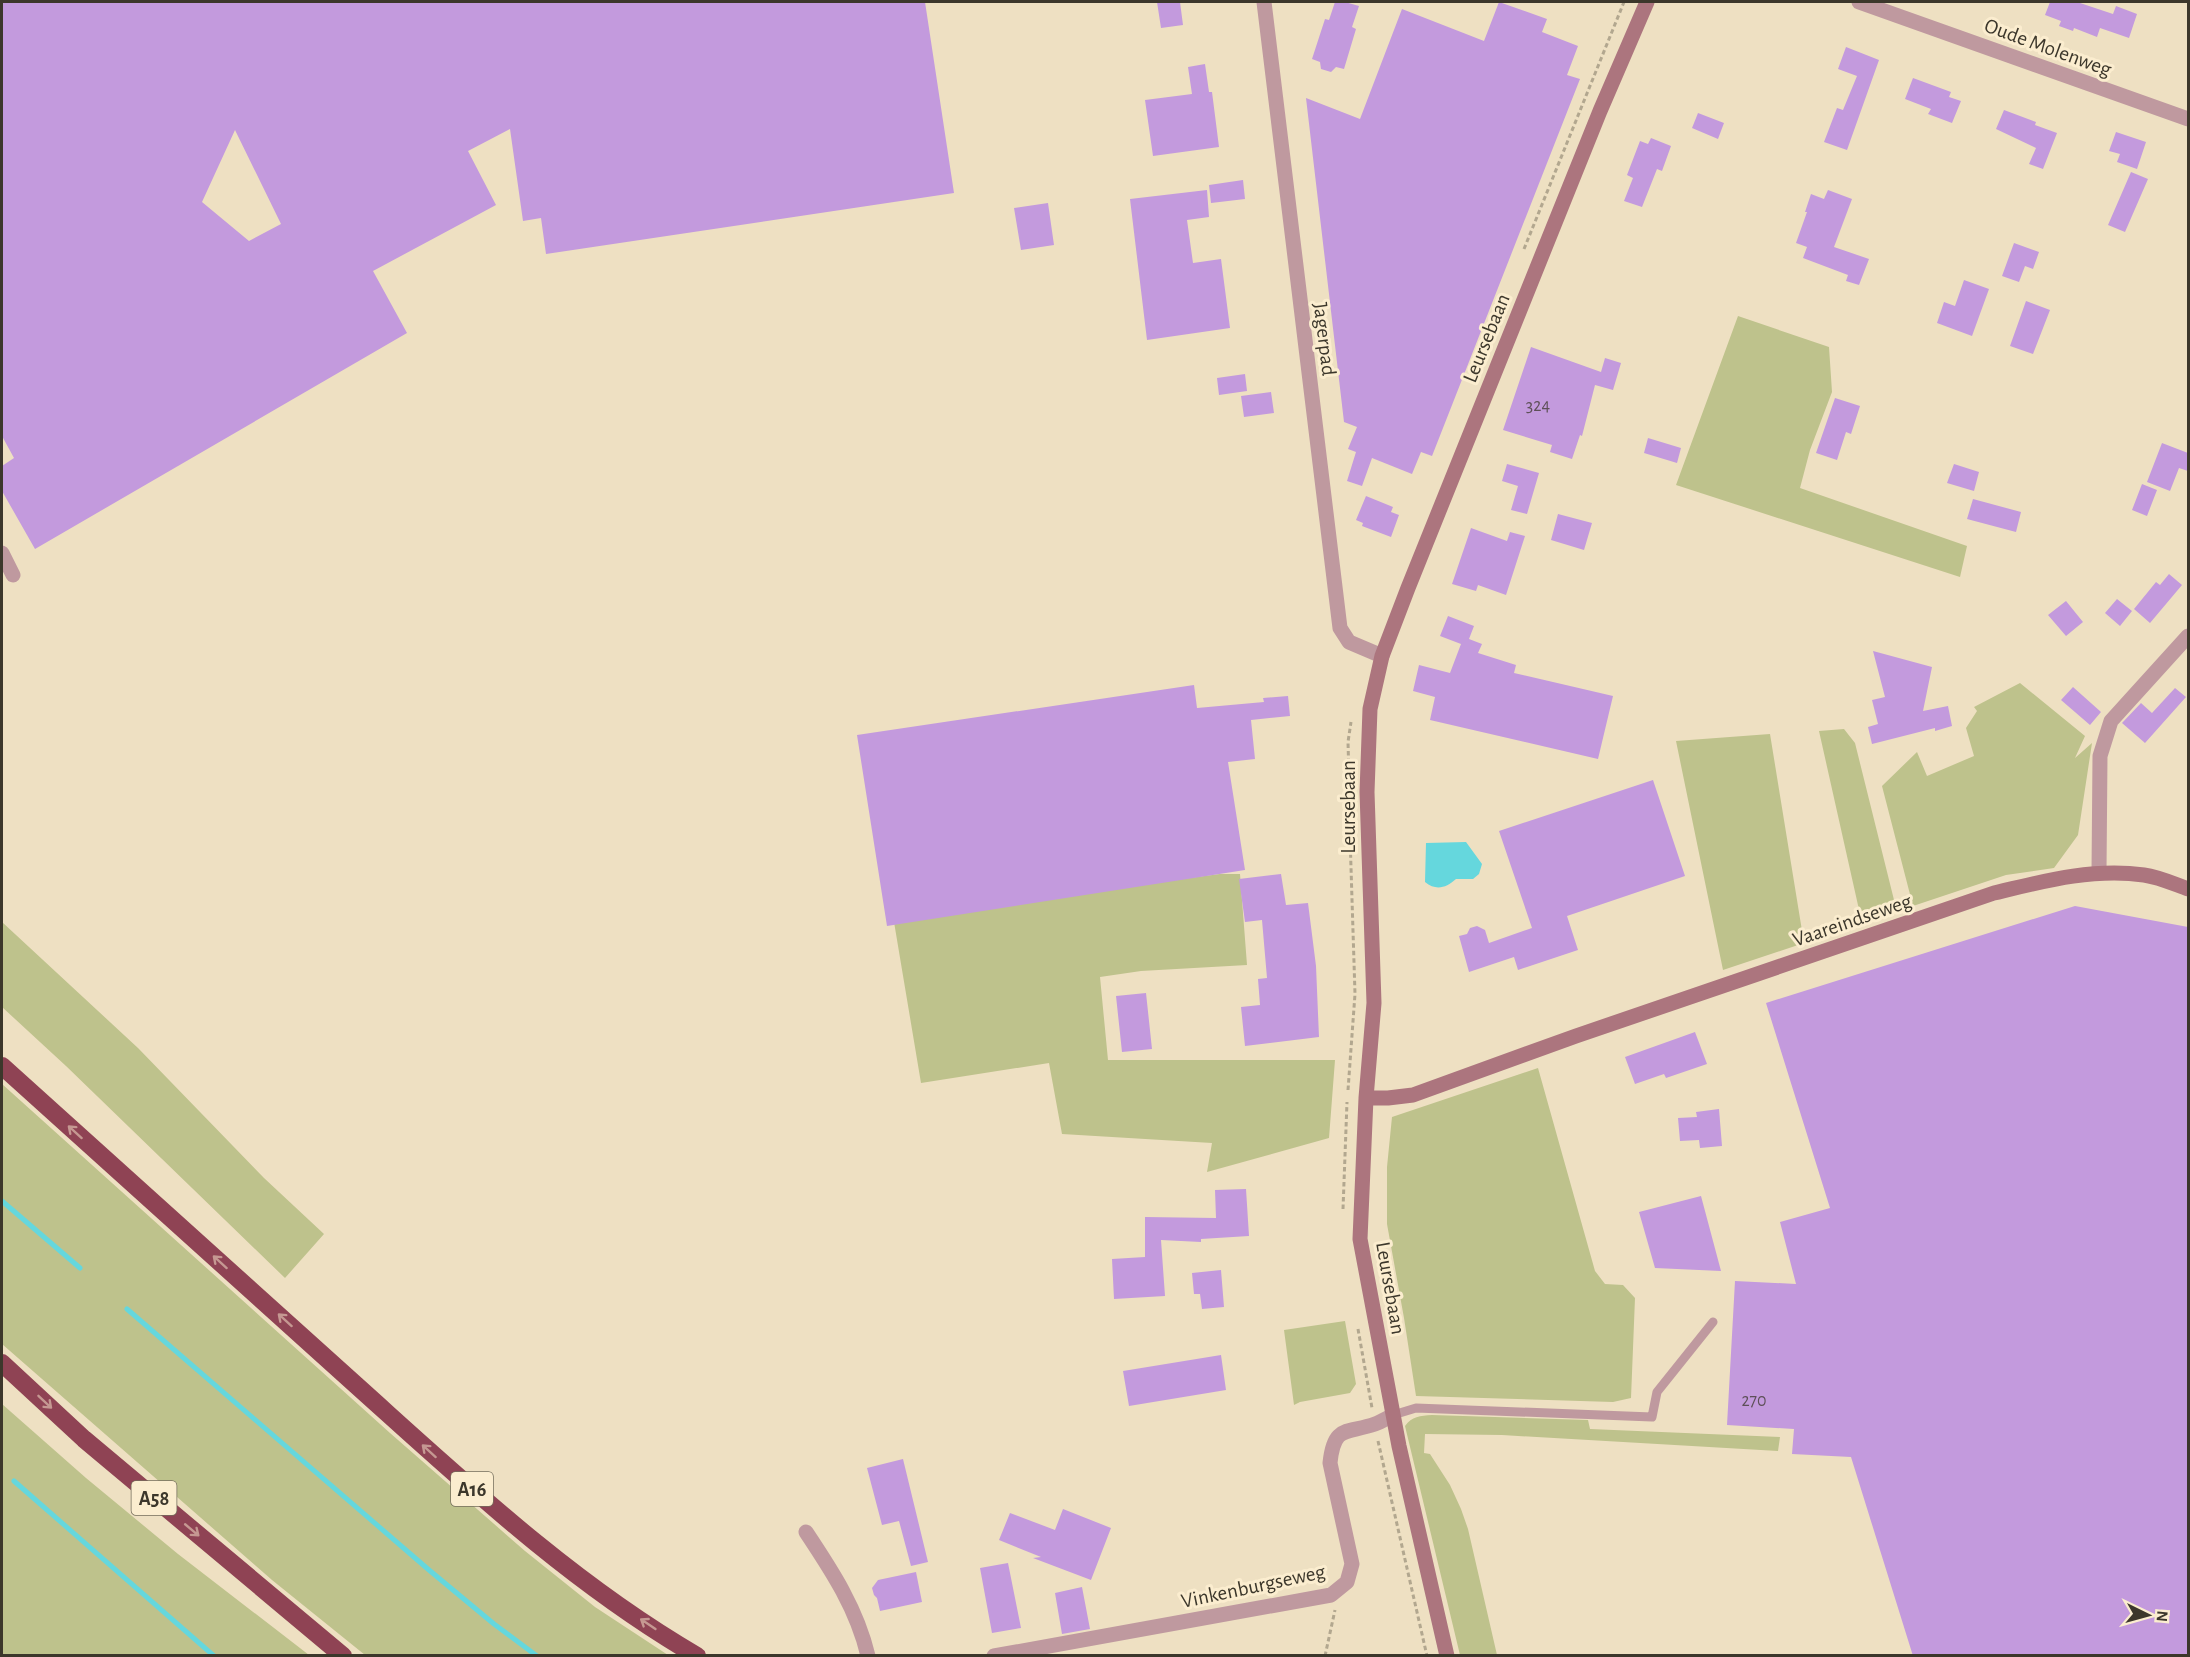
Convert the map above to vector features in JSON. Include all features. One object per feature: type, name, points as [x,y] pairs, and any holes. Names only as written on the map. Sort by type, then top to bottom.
[{"type":"highway","name":"A16","points":[[2,1066],[530,1538],[604,1595],[697,1656]]},
{"type":"highway","name":"A58","points":[[2,1363],[84,1439],[343,1656]]},
{"type":"street","name":"Jagerpad","points":[[1264,2],[1340,628],[1349,642],[1382,656]]},
{"type":"street","name":"Leursebaan","points":[[1447,1656],[1393,1415],[1360,1239],[1366,1098],[1374,1003],[1367,792],[1370,709],[1382,656],[1600,111],[1647,2]]},
{"type":"street","name":"Oude Molenweg","points":[[1859,2],[2188,119]]},
{"type":"street","points":[[2,553],[13,575]]},
{"type":"street","points":[[2100,872],[2100,756],[2111,721],[2188,636]]},
{"type":"street","name":"Vaareindseweg","points":[[1366,1098],[1413,1095],[1576,1036],[1994,893],[2062,876],[2100,872],[2146,875],[2188,889]]},
{"type":"street","name":"Vinkenburgseweg","points":[[994,1656],[1331,1595],[1347,1582],[1352,1564],[1329,1463],[1331,1448],[1341,1434],[1349,1429],[1375,1424],[1393,1415]]},
{"type":"street","points":[[806,1532],[858,1620],[868,1656]]},
{"type":"lane","points":[[1393,1415],[1416,1408],[1652,1417],[1657,1392],[1713,1322]]},
{"type":"path","points":[[1523,251],[1624,2]]},
{"type":"path","name":"Leursebaan","points":[[1349,788],[1348,742],[1352,713]]},
{"type":"path","name":"Leursebaan","points":[[1342,1218],[1343,1165],[1354,994],[1350,833]]},
{"type":"path","name":"Leursebaan","points":[[1356,1320],[1375,1424],[1427,1656]]},
{"type":"path","points":[[1324,1656],[1339,1590]]},
{"type":"green space","points":[[1738,316],[1829,347],[1832,392],[1810,450],[1800,488],[1967,546],[1960,577],[1676,485]]},
{"type":"green space","points":[[2020,683],[2085,736],[2075,758],[2092,743],[2078,835],[2054,868],[2006,875],[1913,906],[1882,786],[1917,752],[1927,776],[1974,756],[1966,728],[1977,711],[1974,707]]},
{"type":"green space","points":[[1844,729],[1855,743],[1897,912],[1862,923],[1819,731]]},
{"type":"green space","points":[[1770,734],[1804,943],[1723,970],[1676,741]]},
{"type":"green space","points":[[1220,874],[1240,874],[1247,965],[1141,971],[1100,977],[1108,1060],[1335,1060],[1329,1138],[1207,1172],[1212,1143],[1062,1134],[1049,1063],[921,1083],[893,916]]},
{"type":"green space","points":[[2,922],[138,1048],[264,1178],[324,1234],[285,1278],[2,1007]]},
{"type":"green space","points":[[1538,1068],[1595,1271],[1605,1284],[1623,1285],[1635,1298],[1631,1398],[1613,1402],[1416,1396],[1387,1224],[1387,1167],[1392,1117]]},
{"type":"green space","points":[[2,1084],[390,1433],[525,1551],[595,1607],[668,1655],[365,1655],[272,1580],[2,1344]]},
{"type":"green space","points":[[1345,1321],[1356,1384],[1350,1393],[1294,1405],[1284,1330]]},
{"type":"green space","points":[[2,1404],[86,1478],[178,1554],[309,1655],[2,1655]]},
{"type":"green space","points":[[1432,1415],[1588,1420],[1590,1429],[1780,1437],[1778,1451],[1502,1435],[1425,1434],[1424,1453],[1430,1454],[1450,1485],[1468,1529],[1497,1655],[1460,1655],[1405,1426],[1413,1418]]},
{"type":"water","points":[[1466,842],[1482,864],[1479,874],[1473,879],[1456,879],[1441,887],[1433,887],[1425,882],[1426,843]]},
{"type":"building","points":[[2,2],[925,2],[954,193],[546,254],[541,218],[523,221],[510,129],[468,151],[496,205],[373,271],[407,333],[35,549],[2,491],[2,466],[14,458],[2,436]],"holes":[[[235,130],[281,224],[249,241],[202,202]]]},
{"type":"building","points":[[1157,2],[1180,2],[1183,25],[1161,28]]},
{"type":"building","points":[[1335,2],[1359,6],[1352,27],[1356,29],[1344,69],[1336,67],[1331,72],[1321,69],[1320,62],[1312,59],[1325,19],[1329,20]]},
{"type":"building","points":[[1499,2],[1547,19],[1542,32],[1578,46],[1567,75],[1580,79],[1432,456],[1421,452],[1412,474],[1372,458],[1362,486],[1347,481],[1356,452],[1348,449],[1357,427],[1344,422],[1306,98],[1360,119],[1402,9],[1484,41]]},
{"type":"building","points":[[2050,2],[2077,2],[2113,14],[2116,6],[2137,14],[2129,38],[2100,28],[2097,37],[2074,28],[2073,31],[2059,26],[2061,21],[2045,15]]},
{"type":"building","points":[[1846,47],[1879,60],[1847,150],[1824,142],[1837,108],[1843,110],[1857,76],[1838,69]]},
{"type":"building","points":[[1205,64],[1209,92],[1212,92],[1219,147],[1153,156],[1145,100],[1192,94],[1188,67]]},
{"type":"building","points":[[1913,78],[1951,92],[1949,97],[1961,101],[1952,123],[1928,114],[1931,109],[1905,99]]},
{"type":"building","points":[[2004,110],[2057,133],[2043,169],[2029,164],[2036,148],[1996,129]]},
{"type":"building","points":[[1698,113],[1724,123],[1718,139],[1692,128]]},
{"type":"building","points":[[2116,132],[2146,142],[2137,169],[2117,162],[2120,154],[2109,151]]},
{"type":"building","points":[[1651,138],[1671,146],[1662,171],[1657,169],[1642,207],[1624,201],[1633,178],[1627,175],[1640,141],[1648,144]]},
{"type":"building","points":[[2131,172],[2148,179],[2125,232],[2108,225]]},
{"type":"building","points":[[1243,180],[1245,199],[1211,203],[1209,185]]},
{"type":"building","points":[[1207,190],[1209,217],[1187,220],[1193,263],[1221,259],[1230,328],[1147,340],[1130,199]]},
{"type":"building","points":[[1828,190],[1852,199],[1834,247],[1869,259],[1859,285],[1846,281],[1848,275],[1803,258],[1807,247],[1796,243],[1811,194],[1824,199]]},
{"type":"building","points":[[1048,203],[1054,245],[1021,250],[1014,208]]},
{"type":"building","points":[[2014,243],[2039,252],[2033,269],[2025,266],[2019,282],[2002,276]]},
{"type":"building","points":[[1964,280],[1989,289],[1972,336],[1937,323],[1944,302],[1955,306]]},
{"type":"building","points":[[2026,301],[2050,310],[2033,354],[2010,346]]},
{"type":"building","points":[[1531,347],[1601,372],[1605,358],[1621,363],[1613,390],[1595,385],[1582,436],[1580,435],[1572,459],[1550,452],[1552,445],[1503,430]]},
{"type":"building","points":[[1245,374],[1247,391],[1219,395],[1217,378]]},
{"type":"building","points":[[1271,392],[1274,413],[1244,417],[1241,396]]},
{"type":"building","points":[[1835,398],[1860,406],[1851,434],[1846,432],[1837,460],[1816,453]]},
{"type":"building","points":[[1648,438],[1681,448],[1677,463],[1644,453]]},
{"type":"building","points":[[2162,443],[2188,453],[2188,471],[2179,468],[2170,491],[2147,482]]},
{"type":"building","points":[[1507,464],[1539,473],[1527,514],[1511,510],[1518,486],[1502,481]]},
{"type":"building","points":[[1954,464],[1979,472],[1974,491],[1947,483]]},
{"type":"building","points":[[2142,484],[2157,490],[2147,516],[2132,510]]},
{"type":"building","points":[[1366,496],[1393,507],[1391,512],[1399,515],[1391,537],[1362,526],[1363,523],[1356,520]]},
{"type":"building","points":[[1973,499],[2021,512],[2016,532],[1967,519]]},
{"type":"building","points":[[1558,514],[1592,523],[1584,550],[1551,540]]},
{"type":"building","points":[[1471,528],[1507,541],[1510,532],[1525,536],[1506,595],[1478,585],[1476,591],[1452,584]]},
{"type":"building","points":[[2169,574],[2182,585],[2150,623],[2134,609],[2156,582],[2160,585]]},
{"type":"building","points":[[2117,599],[2132,611],[2120,626],[2105,613]]},
{"type":"building","points":[[2066,601],[2083,622],[2066,636],[2048,615]]},
{"type":"building","points":[[1448,616],[1474,626],[1469,639],[1482,644],[1478,653],[1516,665],[1514,673],[1613,696],[1598,759],[1430,720],[1435,697],[1413,691],[1419,665],[1450,673],[1461,644],[1440,636]]},
{"type":"building","points":[[1873,651],[1932,667],[1923,711],[1948,706],[1952,726],[1872,744],[1868,727],[1878,724],[1872,700],[1885,697]]},
{"type":"building","points":[[1194,685],[1197,708],[1264,702],[1263,698],[1288,696],[1290,716],[1251,720],[1255,759],[1228,762],[1245,870],[887,926],[857,735]]},
{"type":"building","points":[[2073,687],[2101,712],[2090,725],[2061,700]]},
{"type":"building","points":[[2175,688],[2186,697],[2145,743],[2122,723],[2141,703],[2152,713]]},
{"type":"building","points":[[1653,780],[1685,876],[1567,916],[1578,950],[1518,970],[1514,957],[1469,972],[1459,936],[1467,934],[1470,928],[1477,926],[1485,930],[1489,943],[1532,928],[1499,831]]},
{"type":"building","points":[[1281,874],[1286,905],[1308,903],[1316,966],[1319,1037],[1245,1046],[1241,1007],[1260,1005],[1258,979],[1267,978],[1262,920],[1245,922],[1239,879]]},
{"type":"building","points":[[2075,906],[2188,927],[2188,1656],[1913,1656],[1851,1457],[1792,1454],[1794,1429],[1727,1425],[1735,1281],[1796,1284],[1780,1222],[1830,1208],[1766,1003]]},
{"type":"building","points":[[1146,993],[1152,1049],[1122,1052],[1116,996]]},
{"type":"building","points":[[1695,1032],[1707,1064],[1666,1078],[1664,1074],[1635,1084],[1625,1057]]},
{"type":"building","points":[[1719,1109],[1722,1146],[1700,1148],[1699,1140],[1680,1141],[1678,1118],[1697,1117],[1696,1112]]},
{"type":"building","points":[[1246,1189],[1249,1236],[1201,1239],[1201,1242],[1161,1240],[1165,1296],[1114,1299],[1112,1259],[1145,1257],[1145,1217],[1216,1218],[1215,1190]]},
{"type":"building","points":[[1701,1196],[1721,1271],[1655,1268],[1639,1212]]},
{"type":"building","points":[[1221,1270],[1224,1307],[1202,1309],[1200,1294],[1194,1294],[1192,1273]]},
{"type":"building","points":[[1221,1355],[1226,1390],[1129,1406],[1123,1371]]},
{"type":"building","points":[[903,1459],[928,1562],[911,1566],[899,1521],[882,1525],[867,1468]]},
{"type":"building","points":[[1063,1509],[1111,1528],[1091,1580],[1033,1558],[1041,1557],[999,1540],[1010,1513],[1055,1530]]},
{"type":"building","points":[[1008,1563],[1021,1628],[992,1633],[980,1568]]},
{"type":"building","points":[[916,1572],[922,1602],[880,1611],[872,1588],[878,1580]]},
{"type":"building","points":[[1082,1587],[1090,1629],[1062,1634],[1055,1593]]},
{"type":"waterway","points":[[2,1201],[80,1268]]},
{"type":"waterway","points":[[127,1309],[429,1570],[537,1656]]},
{"type":"waterway","points":[[14,1481],[214,1656]]}]
